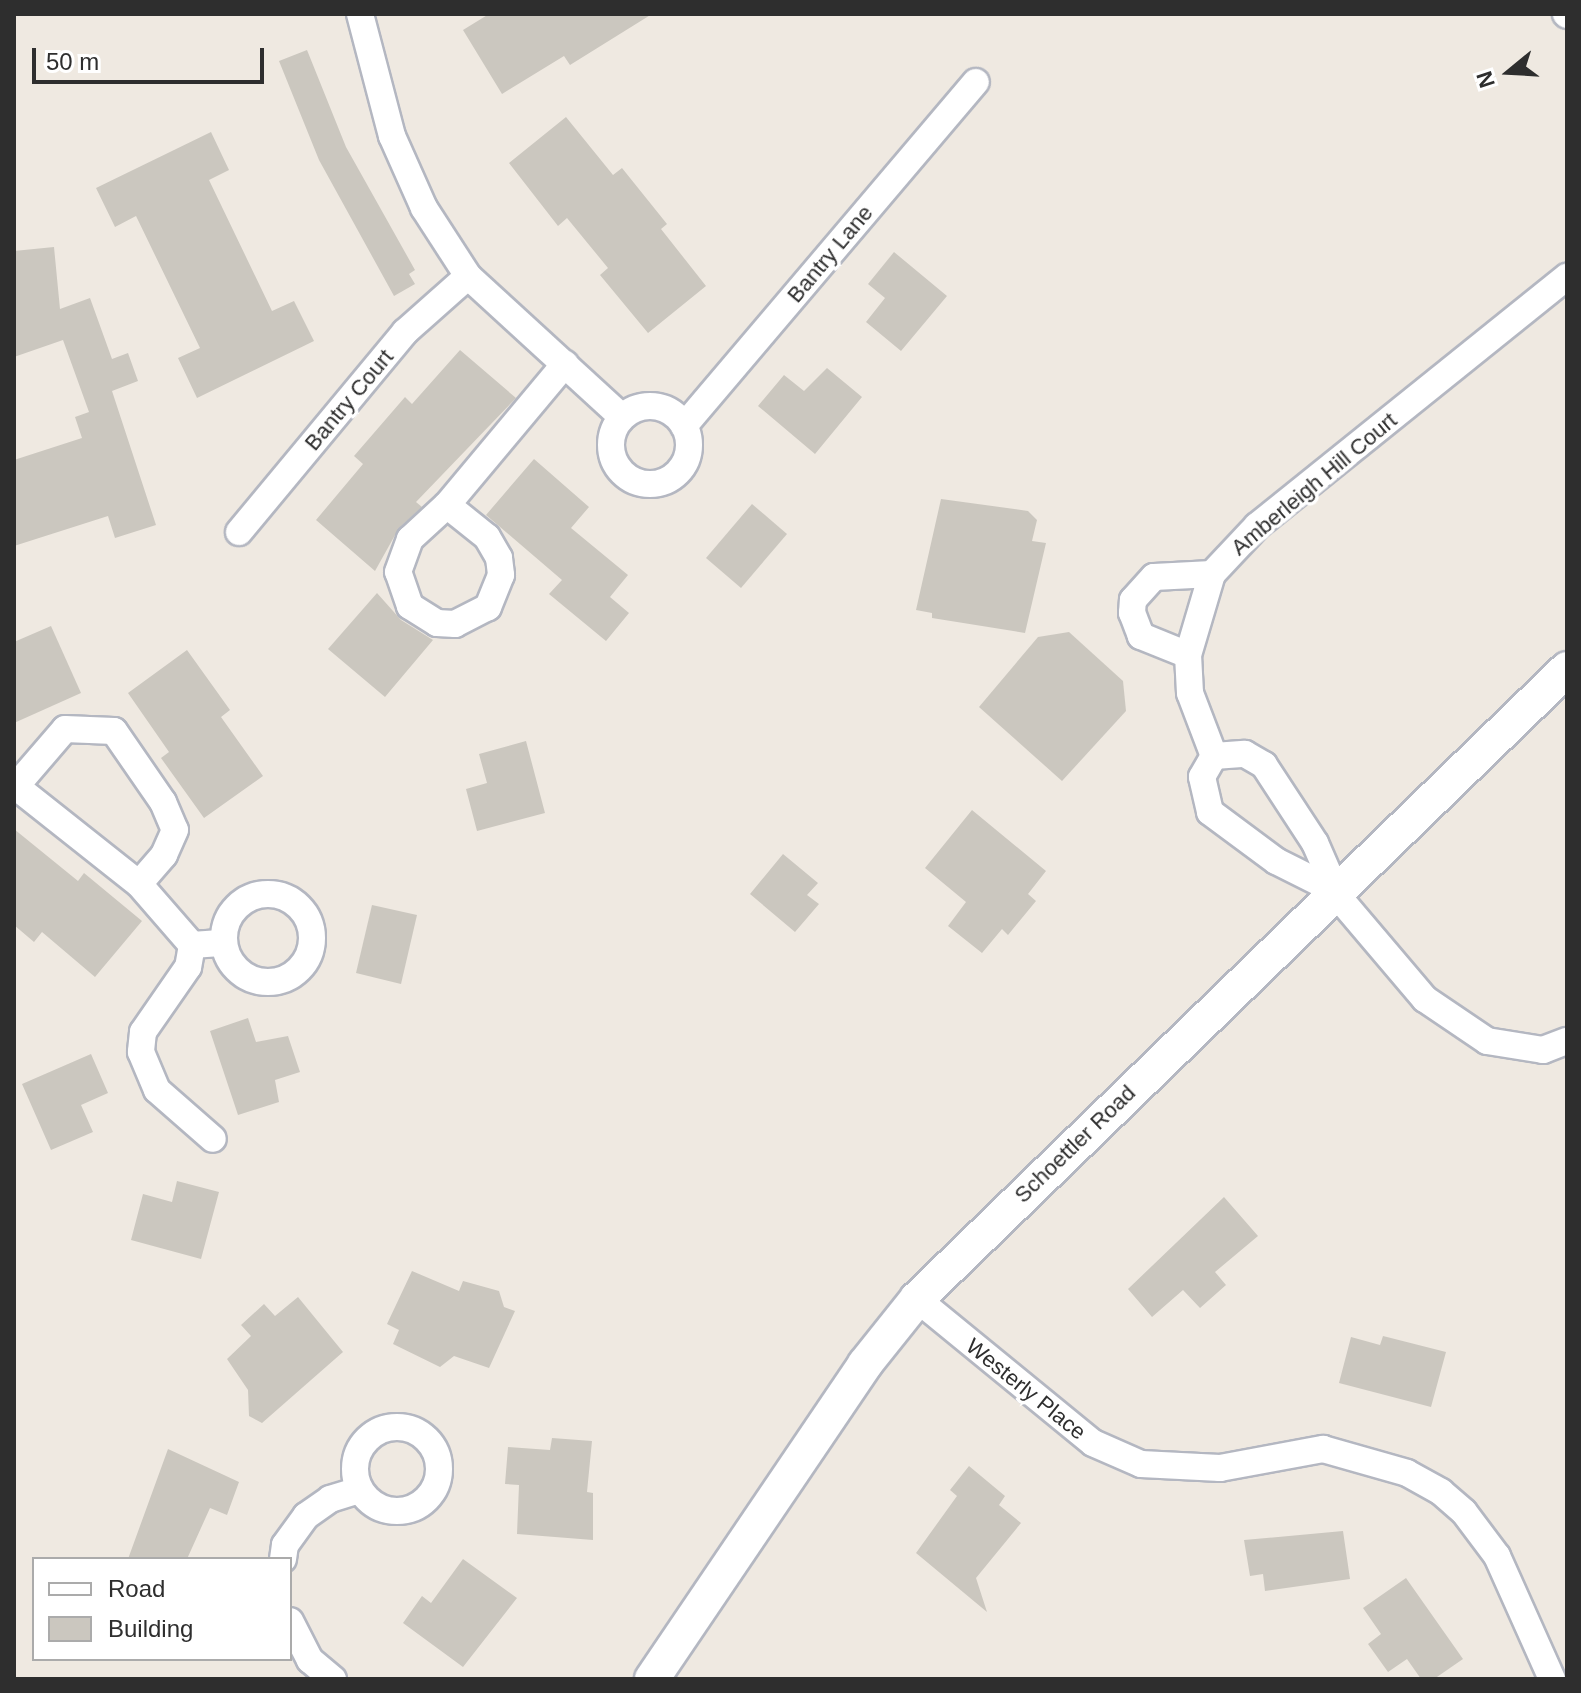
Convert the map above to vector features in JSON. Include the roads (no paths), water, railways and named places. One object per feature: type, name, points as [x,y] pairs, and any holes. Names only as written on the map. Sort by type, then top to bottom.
[{"type":"street","points":[[360,14],[392,136],[424,208],[468,276],[622,417]]},
{"type":"street","name":"Bantry Lane","points":[[684,426],[976,82]]},
{"type":"street","name":"Bantry Court","points":[[239,532],[405,332],[468,276]]},
{"type":"street","name":"Amberleigh Hill Court","points":[[1214,756],[1190,693],[1188,655],[1212,574],[1257,526],[1567,277]]},
{"type":"street","points":[[447,505],[487,537],[499,558],[501,575],[488,607],[455,624],[437,623],[410,606],[398,572],[410,539],[447,505],[565,364]]},
{"type":"street","points":[[655,406],[684,426],[688,452],[676,475],[664,482],[638,483],[617,467],[611,441],[622,417],[655,406]]},
{"type":"street","points":[[1188,655],[1141,636],[1132,613],[1133,600],[1154,577],[1212,574]]},
{"type":"street","name":"Schoettler Road","points":[[652,1679],[865,1364],[917,1299],[1567,669]]},
{"type":"street","points":[[139,884],[164,855],[175,830],[163,802],[114,731],[65,729],[15,786],[139,884],[192,945]]},
{"type":"street","points":[[1335,892],[1276,861],[1210,812],[1202,777],[1214,756],[1245,754],[1264,765],[1315,843],[1335,892],[1425,999],[1487,1041],[1543,1050],[1567,1041]]},
{"type":"street","points":[[192,945],[224,943]]},
{"type":"street","points":[[192,945],[188,967],[143,1032],[141,1052],[157,1090],[213,1139]]},
{"type":"street","name":"Westerly Place","points":[[917,1299],[1093,1443],[1141,1464],[1220,1468],[1323,1449],[1393,1468],[1441,1492],[1464,1512],[1497,1556],[1552,1679]]},
{"type":"street","points":[[283,1557],[285,1545],[306,1516],[330,1499],[360,1490]]},
{"type":"street","points":[[292,1625],[310,1660],[333,1679]]}]
